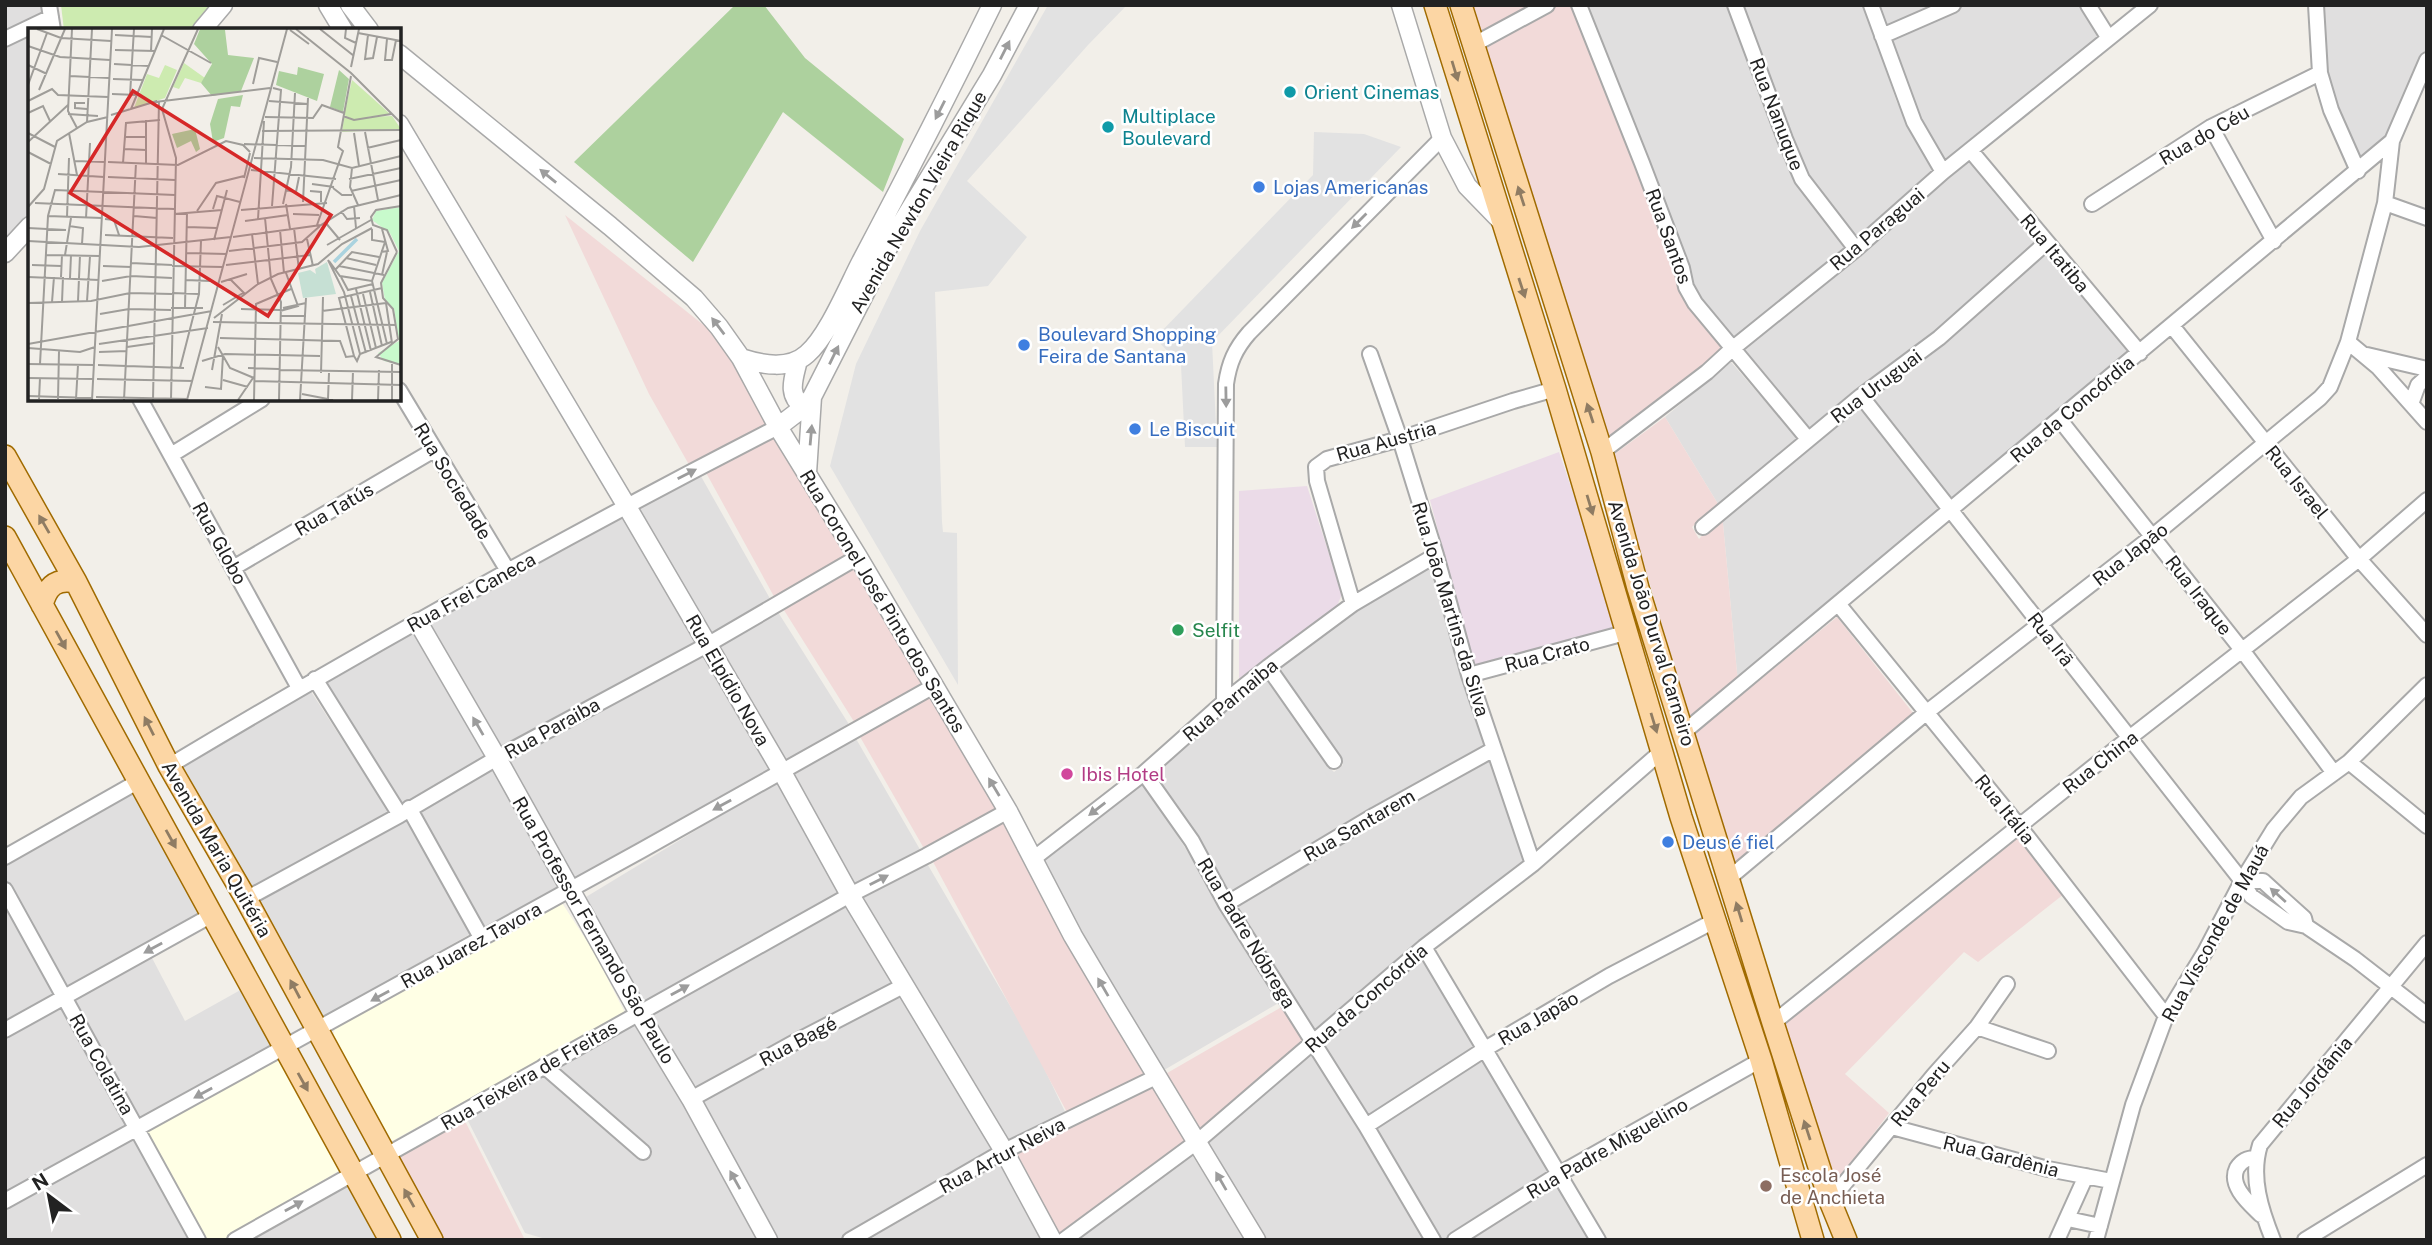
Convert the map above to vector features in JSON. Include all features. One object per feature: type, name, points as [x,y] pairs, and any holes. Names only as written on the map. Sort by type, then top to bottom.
[{"type":"main road","name":"Avenida João Durval Carneiro","points":[[1435,5],[1555,389],[1681,817],[1761,1060],[1813,1240]]},
{"type":"main road","name":"Avenida João Durval Carneiro","points":[[1461,5],[1602,452],[1639,588],[1773,1023],[1830,1201],[1846,1240]]},
{"type":"main road","name":"Avenida Maria Quitéria","points":[[5,457],[76,582],[169,766],[246,899],[432,1240]]},
{"type":"main road","name":"Avenida Maria Quitéria","points":[[5,537],[390,1240]]},
{"type":"main road","points":[[42,605],[50,587],[57,582],[76,582]]},
{"type":"street","points":[[204,28],[223,5]]},
{"type":"street","points":[[328,5],[342,28]]},
{"type":"street","points":[[350,5],[367,28]]},
{"type":"street","name":"Avenida Newton Vieira Rique","points":[[798,360],[815,345],[833,315],[992,5]]},
{"type":"street","name":"Avenida Newton Vieira Rique","points":[[778,427],[808,402],[895,234],[989,80],[1028,5]]},
{"type":"street","points":[[1401,5],[1442,138],[1467,186],[1501,221]]},
{"type":"street","points":[[1473,45],[1547,5]]},
{"type":"street","name":"Rua Santos","points":[[1579,5],[1682,268],[1686,287],[1695,303],[1808,439]]},
{"type":"street","name":"Rua Nanuque","points":[[1735,5],[1784,139],[1802,179],[1856,249]]},
{"type":"street","points":[[1871,5],[1914,122],[1943,172]]},
{"type":"street","points":[[1882,36],[1953,5]]},
{"type":"street","points":[[2088,5],[2108,37]]},
{"type":"street","name":"Rua Paraguai","points":[[1602,452],[1691,385],[1856,249],[1943,172],[2150,5]]},
{"type":"street","points":[[2316,5],[2320,73],[2331,110],[2358,171]]},
{"type":"street","points":[[5,39],[51,17]]},
{"type":"street","name":"Rua Coronel José Pinto dos Santos","points":[[401,56],[694,298],[741,358],[778,427],[1008,811],[1080,948],[1256,1240]]},
{"type":"street","name":"Rua da Concórdia","points":[[1684,732],[2392,141],[2427,60]]},
{"type":"street","points":[[963,65],[989,80]]},
{"type":"street","name":"Rua do Céu","points":[[2092,204],[2211,127],[2320,73]]},
{"type":"street","points":[[2413,94],[2427,104]]},
{"type":"street","name":"Rua Elpídio Nova","points":[[401,127],[626,505],[782,772],[850,895],[1004,1151],[1052,1240]]},
{"type":"street","points":[[2211,127],[2274,242]]},
{"type":"street","points":[[1224,702],[1226,384],[1232,356],[1250,333],[1442,138]]},
{"type":"street","name":"Rua Japão","points":[[1728,878],[1927,712],[2267,444],[2330,387],[2348,342],[2385,203],[2392,141]]},
{"type":"street","name":"Rua Itatiba","points":[[1971,151],[2140,353]]},
{"type":"street","points":[[2385,203],[2427,218]]},
{"type":"street","points":[[5,253],[28,228]]},
{"type":"street","name":"Rua Uruguai","points":[[1703,527],[1861,396],[1939,338],[2046,243]]},
{"type":"street","name":"Rua Israel","points":[[2172,326],[2359,559],[2427,635]]},
{"type":"street","points":[[2348,342],[2378,367],[2427,422]]},
{"type":"street","name":"Rua João Martins da Silva","points":[[1370,354],[1436,555],[1469,675],[1533,864]]},
{"type":"street","points":[[2362,354],[2427,369]]},
{"type":"street","points":[[741,358],[773,365],[798,360],[792,392],[798,403],[808,402],[807,473]]},
{"type":"street","points":[[2410,404],[2418,385],[2427,377]]},
{"type":"street","name":"Rua Austria","points":[[1353,604],[1317,481],[1316,467],[1327,458],[1400,439],[1555,389]]},
{"type":"street","name":"Rua Sociedade","points":[[401,393],[508,571]]},
{"type":"street","name":"Rua Irã","points":[[1861,396],[2242,881],[2251,896],[2288,922],[2306,926],[2427,1015]]},
{"type":"street","name":"Rua Globo","points":[[141,401],[299,688]]},
{"type":"street","points":[[171,455],[259,401]]},
{"type":"street","name":"Rua Iraque","points":[[2060,420],[2242,650],[2334,773]]},
{"type":"street","name":"Rua Frei Caneca","points":[[169,766],[299,688],[626,505],[778,427]]},
{"type":"street","name":"Rua Tatús","points":[[233,568],[434,450]]},
{"type":"street","name":"Rua China","points":[[1773,1023],[2128,739],[2359,559],[2427,500]]},
{"type":"street","name":"Rua Parnaiba","points":[[1033,859],[1144,773],[1268,667],[1353,604],[1436,555]]},
{"type":"street","name":"Rua Paraiba","points":[[246,899],[497,758],[707,645],[858,557]]},
{"type":"street","name":"Rua Itália","points":[[1839,605],[2019,826],[2166,1016]]},
{"type":"street","name":"Rua Professor Fernando São Paulo","points":[[418,622],[497,758],[569,891],[691,1099],[768,1240]]},
{"type":"street","name":"Rua Crato","points":[[1469,675],[1625,633]]},
{"type":"street","points":[[1268,667],[1334,761]]},
{"type":"street","points":[[315,679],[405,811],[482,939]]},
{"type":"street","name":"Rua Visconde de Mauá","points":[[2098,1233],[2133,1105],[2166,1016],[2205,952],[2242,881],[2286,814],[2301,797],[2348,762],[2427,685]]},
{"type":"street","name":"Rua Juarez Tavora","points":[[5,1201],[569,891],[934,686]]},
{"type":"street","name":"Rua Santarem","points":[[1226,904],[1375,815],[1494,749]]},
{"type":"street","name":"Rua da Concórdia","points":[[1065,1240],[1198,1141],[1424,947],[1533,864],[1662,751]]},
{"type":"street","points":[[2348,762],[2427,826]]},
{"type":"street","name":"Rua Padre Nóbrega","points":[[1144,773],[1192,841],[1226,904],[1366,1126],[1433,1240]]},
{"type":"street","points":[[5,857],[139,781]]},
{"type":"street","name":"Rua Teixeira de Freitas","points":[[234,1240],[850,895],[1008,811]]},
{"type":"street","name":"Rua Colatina","points":[[5,890],[198,1240]]},
{"type":"street","points":[[5,1030],[212,915]]},
{"type":"street","name":"Rua Japão","points":[[1366,1126],[1485,1049],[1609,976],[1716,920]]},
{"type":"street","name":"Rua Jordânia","points":[[2264,1219],[2241,1194],[2235,1180],[2235,1174],[2242,1162],[2256,1158],[2260,1146],[2270,1132],[2427,943]]},
{"type":"street","points":[[1424,947],[1598,1240]]},
{"type":"street","name":"Rua Peru","points":[[1830,1201],[1977,1027],[2007,984]]},
{"type":"street","name":"Rua Bagé","points":[[691,1099],[905,985]]},
{"type":"street","points":[[1977,1027],[2048,1051]]},
{"type":"street","name":"Rua Padre Miguelino","points":[[1455,1240],[1559,1174],[1761,1060]]},
{"type":"street","points":[[544,1066],[643,1152]]},
{"type":"street","name":"Rua Artur Neiva","points":[[850,1240],[1004,1151],[1157,1076]]},
{"type":"street","name":"Rua Gardênia","points":[[1892,1127],[2048,1169],[2111,1181]]},
{"type":"street","points":[[2256,1158],[2257,1186],[2264,1219],[2273,1240]]},
{"type":"street","points":[[2305,1240],[2427,1165]]},
{"type":"street","points":[[2057,1240],[2086,1176]]},
{"type":"street","points":[[2068,1219],[2098,1233]]},
{"type":"shaded area","points":[[5,5],[45,5],[46,15],[5,35]]},
{"type":"shaded area","points":[[1048,5],[1127,5],[967,181],[1027,237],[988,286],[935,292],[942,522],[943,532],[957,533],[958,685],[830,466],[856,364],[920,231]]},
{"type":"shaded area","points":[[1467,5],[1530,5],[1476,35]]},
{"type":"shaded area","points":[[1554,5],[1575,5],[1686,299],[1729,348],[1603,447],[1478,46]]},
{"type":"shaded area","points":[[1582,5],[1727,5],[1764,109],[1798,172],[1852,249],[1733,346],[1691,286]]},
{"type":"shaded area","points":[[1744,5],[1864,5],[1896,100],[1911,133],[1934,171],[1858,242],[1803,166],[1780,118],[1758,42]]},
{"type":"shaded area","points":[[1874,5],[1946,5],[1883,32]]},
{"type":"shaded area","points":[[1960,5],[2082,5],[2102,34],[1942,166],[1885,37]]},
{"type":"shaded area","points":[[2320,5],[2427,5],[2427,47],[2404,105],[2388,139],[2362,161],[2321,70]]},
{"type":"shaded area","points":[[28,36],[28,214],[5,242],[5,49]]},
{"type":"shaded area","points":[[1314,132],[1364,134],[1401,147],[1212,342],[1217,447],[1185,447],[1181,365],[1155,338],[1313,175]]},
{"type":"shaded area","points":[[1972,156],[2040,241],[1952,319],[1808,436],[1735,349]]},
{"type":"shaded area","points":[[565,215],[725,342],[773,426],[692,470],[649,394]]},
{"type":"shaded area","points":[[2048,250],[2129,353],[1952,506],[1865,397]]},
{"type":"shaded area","points":[[1731,362],[1797,438],[1718,504],[1665,417]]},
{"type":"shaded area","points":[[1861,399],[1949,509],[1738,683],[1722,513]]},
{"type":"shaded area","points":[[1665,417],[1718,504],[1692,527],[1699,539],[1722,513],[1738,683],[1689,716],[1612,456]]},
{"type":"shaded area","points":[[777,433],[852,556],[777,602],[704,469]]},
{"type":"shaded area","points":[[1559,452],[1619,628],[1474,668],[1430,500]]},
{"type":"shaded area","points":[[698,471],[773,604],[708,641],[630,507]]},
{"type":"shaded area","points":[[1307,486],[1342,594],[1337,606],[1239,681],[1239,491]]},
{"type":"shaded area","points":[[625,512],[702,644],[502,750],[424,623]]},
{"type":"shaded area","points":[[856,563],[929,685],[858,728],[782,607]]},
{"type":"shaded area","points":[[1433,563],[1488,748],[1229,897],[1150,775],[1266,673],[1334,772],[1343,765],[1273,667],[1355,608]]},
{"type":"shaded area","points":[[776,609],[850,726],[787,764],[711,646]]},
{"type":"shaded area","points":[[1837,617],[1913,713],[1735,864],[1692,735]]},
{"type":"shaded area","points":[[414,631],[489,756],[400,806],[324,683]]},
{"type":"shaded area","points":[[705,651],[772,770],[573,883],[503,760]]},
{"type":"shaded area","points":[[310,690],[391,815],[250,890],[179,769]]},
{"type":"shaded area","points":[[932,691],[1002,811],[926,852],[859,735]]},
{"type":"shaded area","points":[[855,737],[922,853],[853,889],[789,774]]},
{"type":"shaded area","points":[[1491,754],[1527,859],[1314,1035],[1233,903]]},
{"type":"shaded area","points":[[494,765],[561,891],[482,930],[415,810]]},
{"type":"shaded area","points":[[779,780],[845,891],[640,1009],[581,900]]},
{"type":"shaded area","points":[[1144,783],[1282,1001],[1159,1073],[1034,862]]},
{"type":"shaded area","points":[[134,792],[203,914],[67,990],[5,879],[5,864]]},
{"type":"shaded area","points":[[1005,818],[1151,1075],[1069,1116],[931,858]]},
{"type":"shaded area","points":[[410,819],[470,934],[321,1019],[256,901]]},
{"type":"shaded area","points":[[2019,831],[2064,894],[1978,962],[1964,952],[1845,1074],[1889,1113],[1835,1185],[1780,1031],[1792,1014]]},
{"type":"shaded area","points":[[925,860],[1033,1045],[1067,1116],[1008,1144],[857,896]]},
{"type":"shaded area","points":[[849,900],[899,984],[693,1094],[644,1015]]},
{"type":"shaded area","points":[[562,903],[594,952],[625,1013],[392,1141],[333,1041],[335,1026]]},
{"type":"shaded area","points":[[5,904],[55,995],[5,1021]]},
{"type":"shaded area","points":[[1423,953],[1480,1047],[1367,1120],[1319,1044]]},
{"type":"shaded area","points":[[151,956],[185,1021],[244,988],[277,1045],[140,1122],[72,1000]]},
{"type":"shaded area","points":[[903,990],[996,1150],[846,1240],[774,1240],[696,1101]]},
{"type":"shaded area","points":[[1285,1005],[1309,1041],[1198,1135],[1162,1076]]},
{"type":"shaded area","points":[[63,1008],[128,1126],[5,1193],[5,1038]]},
{"type":"shaded area","points":[[637,1017],[759,1240],[549,1240],[525,1233],[465,1115]]},
{"type":"shaded area","points":[[281,1050],[345,1167],[224,1240],[202,1240],[143,1130]]},
{"type":"shaded area","points":[[1313,1052],[1425,1240],[1260,1240],[1201,1140]]},
{"type":"shaded area","points":[[1482,1055],[1550,1172],[1446,1240],[1440,1240],[1371,1126]]},
{"type":"shaded area","points":[[1156,1080],[1193,1140],[1060,1237],[1008,1153]]},
{"type":"shaded area","points":[[463,1117],[525,1240],[438,1240],[391,1158]]},
{"type":"shaded area","points":[[136,1134],[194,1240],[5,1240],[5,1205]]},
{"type":"shaded area","points":[[1190,1152],[1246,1240],[1069,1240]]},
{"type":"shaded area","points":[[1003,1157],[1055,1240],[862,1240]]},
{"type":"shaded area","points":[[349,1177],[385,1240],[242,1240]]},
{"type":"shaded area","points":[[1556,1182],[1591,1240],[1462,1240]]},
{"type":"green space","points":[[61,5],[215,5],[196,28],[64,28]]},
{"type":"green space","points":[[735,5],[764,5],[805,58],[904,139],[883,192],[783,112],[693,262],[574,162]]},
{"type":"place","name":"Orient Cinemas","points":[[1290,92]]},
{"type":"place","name":"Multiplace Boulevard","points":[[1108,127]]},
{"type":"place","name":"Lojas Americanas","points":[[1259,187]]},
{"type":"place","name":"Boulevard Shopping Feira de Santana","points":[[1024,345]]},
{"type":"place","name":"Le Biscuit","points":[[1135,429]]},
{"type":"place","name":"Selfit","points":[[1178,630]]},
{"type":"place","name":"Ibis Hotel","points":[[1067,774]]},
{"type":"place","name":"Deus é fiel","points":[[1668,842]]},
{"type":"place","name":"Escola José de Anchieta","points":[[1766,1186]]}]
